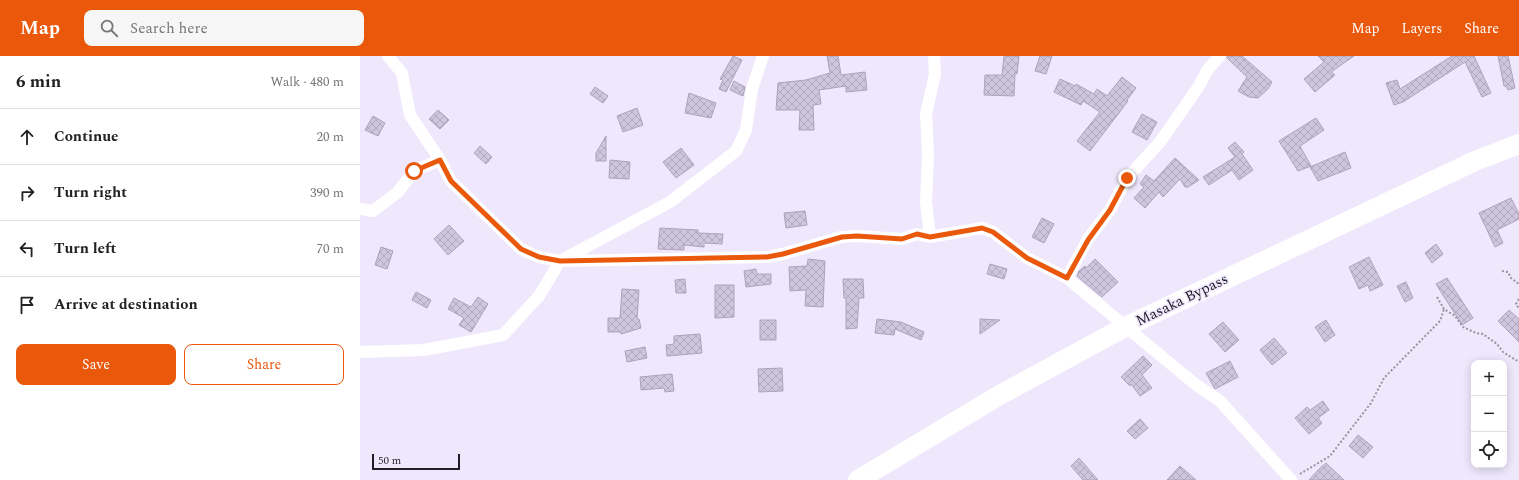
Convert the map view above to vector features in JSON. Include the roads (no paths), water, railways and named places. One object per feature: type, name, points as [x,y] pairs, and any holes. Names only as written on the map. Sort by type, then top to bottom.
[{"type":"highway","name":"Masaka Bypass","points":[[858,480],[998,396],[1125,327],[1475,161],[1519,144]]},
{"type":"street","points":[[388,56],[402,73],[410,115],[440,160],[451,181],[521,249],[539,257],[560,261],[767,257],[783,254],[842,237],[857,236],[902,239],[917,234],[930,237],[982,228],[993,232],[1027,258],[1067,278],[1195,384],[1220,401],[1291,480]]},
{"type":"street","points":[[360,352],[424,350],[503,335],[539,296],[560,261],[670,202],[736,151],[746,130],[752,89],[763,56]]},
{"type":"street","points":[[930,237],[926,202],[928,154],[926,114],[935,74],[934,56]]},
{"type":"street","points":[[1067,278],[1088,240],[1110,210],[1127,178],[1160,142],[1200,86],[1208,69],[1220,56]]},
{"type":"street","points":[[360,209],[373,211],[398,192],[414,171],[440,160]]}]
